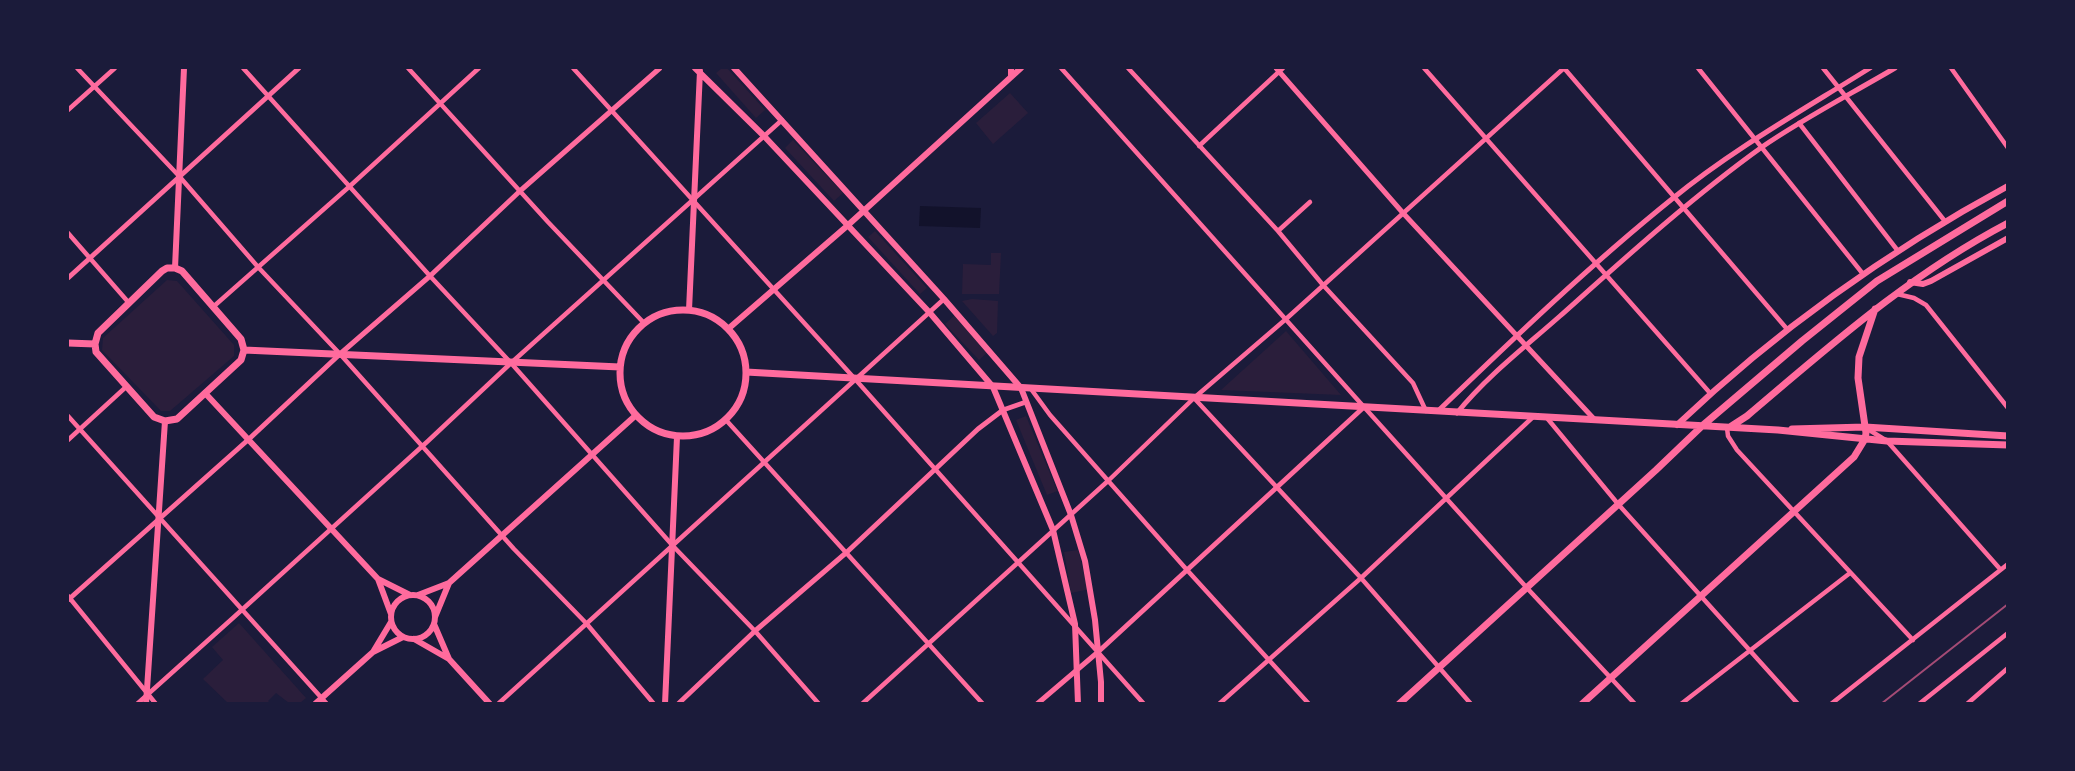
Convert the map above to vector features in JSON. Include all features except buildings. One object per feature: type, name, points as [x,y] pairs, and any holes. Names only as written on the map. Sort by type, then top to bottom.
[{"type":"main road","points":[[175,268],[184,68]]},
{"type":"main road","points":[[734,68],[944,299],[1021,388],[1071,514],[1084,561],[1095,620],[1101,704]]},
{"type":"main road","points":[[1011,68],[1011,76]]},
{"type":"main road","points":[[728,329],[847,226],[1021,68]]},
{"type":"main road","points":[[699,69],[930,313],[993,387],[1053,530],[1075,624],[1078,704]]},
{"type":"main road","points":[[689,310],[699,69]]},
{"type":"main road","points":[[1677,425],[1710,393],[1787,329],[1863,274],[1944,220],[2007,186]]},
{"type":"main road","points":[[1399,704],[1702,426],[1802,341],[1877,281],[2007,201]]},
{"type":"main road","points":[[1727,428],[1747,416],[1910,282],[1967,244],[2007,223]]},
{"type":"main road","points":[[1910,282],[1923,284],[1931,281],[2007,238]]},
{"type":"main road","points":[[175,268],[182,271],[241,339],[244,350],[241,360],[177,419],[165,421],[154,417],[96,351],[95,344],[98,333],[162,271],[175,268]]},
{"type":"main road","points":[[1582,704],[1854,457],[1865,439],[1858,357],[1875,309]]},
{"type":"main road","points":[[673,310],[689,310],[703,313],[728,329],[738,342],[744,356],[746,372],[744,390],[737,406],[726,420],[712,430],[695,436],[677,437],[662,434],[635,416],[623,393],[620,367],[627,343],[644,323],[657,315],[673,310]]},
{"type":"main road","points":[[68,343],[95,344]]},
{"type":"main road","points":[[244,350],[620,367]]},
{"type":"main road","points":[[746,372],[1778,430],[1887,441],[2007,445]]},
{"type":"main road","points":[[205,393],[378,579],[394,628],[403,637],[413,639],[449,659],[490,704]]},
{"type":"main road","points":[[391,614],[398,601],[449,583],[635,416]]},
{"type":"main road","points":[[146,704],[165,421]]},
{"type":"main road","points":[[1778,430],[1865,427],[2007,436]]},
{"type":"main road","points":[[665,704],[677,437]]},
{"type":"main road","points":[[378,579],[428,601],[435,611],[435,621],[449,659]]},
{"type":"main road","points":[[413,639],[426,635],[435,621],[449,583]]},
{"type":"main road","points":[[373,652],[391,622]]},
{"type":"main road","points":[[315,704],[373,652],[403,637]]},
{"type":"street","points":[[77,68],[179,176],[258,267],[340,354],[502,536],[586,623],[654,704]]},
{"type":"street","points":[[68,110],[115,68]]},
{"type":"street","points":[[243,68],[511,363],[672,546],[755,631],[819,704]]},
{"type":"street","points":[[68,278],[299,68]]},
{"type":"street","points":[[408,68],[644,323]]},
{"type":"street","points":[[213,307],[479,68]]},
{"type":"street","points":[[573,68],[1075,624],[1144,704]]},
{"type":"street","points":[[156,704],[68,598],[249,439],[340,354],[430,276],[520,191],[660,68]]},
{"type":"street","points":[[1061,68],[1364,408],[1527,588],[1612,676],[1635,704]]},
{"type":"street","points":[[1128,68],[1278,231],[1323,285],[1413,383],[1426,411]]},
{"type":"street","points":[[1424,68],[1710,393]]},
{"type":"street","points":[[862,704],[1109,480],[1194,398],[1286,319],[1564,68],[1787,329]]},
{"type":"street","points":[[1698,68],[1863,274]]},
{"type":"street","points":[[1823,68],[1944,220]]},
{"type":"street","points":[[1438,412],[1595,263],[1673,198],[1755,140],[1870,68]]},
{"type":"street","points":[[1458,413],[1470,396],[1605,275],[1683,209],[1762,148],[1799,123],[1895,68]]},
{"type":"street","points":[[1951,68],[2007,148]]},
{"type":"street","points":[[1200,146],[1279,69],[1404,213],[1595,420]]},
{"type":"street","points":[[137,704],[782,120]]},
{"type":"street","points":[[1799,123],[1898,251]]},
{"type":"street","points":[[1278,231],[1310,202]]},
{"type":"street","points":[[68,233],[129,303]]},
{"type":"street","points":[[1894,294],[1914,298],[1926,306],[2007,408]]},
{"type":"street","points":[[498,704],[944,299]]},
{"type":"street","points":[[68,440],[127,386]]},
{"type":"street","points":[[1032,389],[1050,415],[1309,704]]},
{"type":"street","points":[[1194,398],[1361,578],[1471,704]]},
{"type":"street","points":[[678,704],[755,631],[847,552],[978,429],[1004,410],[1026,402]]},
{"type":"street","points":[[1037,704],[1098,652],[1364,408]]},
{"type":"street","points":[[68,416],[327,704]]},
{"type":"street","points":[[1219,704],[1361,578],[1533,417]]},
{"type":"street","points":[[1547,418],[1618,504],[1798,704]]},
{"type":"street","points":[[726,420],[983,704]]},
{"type":"street","points":[[1865,427],[1887,441],[2000,569]]},
{"type":"street","points":[[1727,428],[1728,436],[1737,450],[1912,640]]},
{"type":"street","points":[[1831,704],[2007,564]]},
{"type":"street","points":[[1681,704],[1851,573]]},
{"type":"street","points":[[1919,704],[2007,633]]},
{"type":"street","points":[[1967,704],[2007,668]]},
{"type":"shaded area","points":[[722,68],[727,68],[765,110],[756,118],[716,73]]},
{"type":"shaded area","points":[[1010,93],[1028,113],[993,144],[976,123]]},
{"type":"shaded area","points":[[793,140],[843,193],[834,201],[785,148]]},
{"type":"shaded area","points":[[920,206],[981,208],[980,228],[919,226]]},
{"type":"shaded area","points":[[875,231],[927,288],[920,294],[868,237]]},
{"type":"shaded area","points":[[991,253],[1001,253],[999,294],[962,294],[963,264],[991,265]]},
{"type":"shaded area","points":[[167,280],[177,281],[234,345],[234,356],[170,411],[161,411],[102,350],[103,338]]},
{"type":"shaded area","points":[[972,299],[998,301],[997,333],[993,336],[962,301]]},
{"type":"shaded area","points":[[955,315],[989,351],[979,360],[945,324]]},
{"type":"shaded area","points":[[1286,331],[1341,395],[1221,390]]},
{"type":"shaded area","points":[[1026,416],[1057,490],[1060,490],[1047,495],[1016,420]]},
{"type":"shaded area","points":[[1078,550],[1088,589],[1090,589],[1071,593],[1064,552]]},
{"type":"shaded area","points":[[239,623],[306,698],[300,703],[289,703],[276,693],[268,701],[270,703],[228,703],[203,679],[223,660],[212,647]]},
{"type":"railway","points":[[1881,704],[2008,604]]}]
